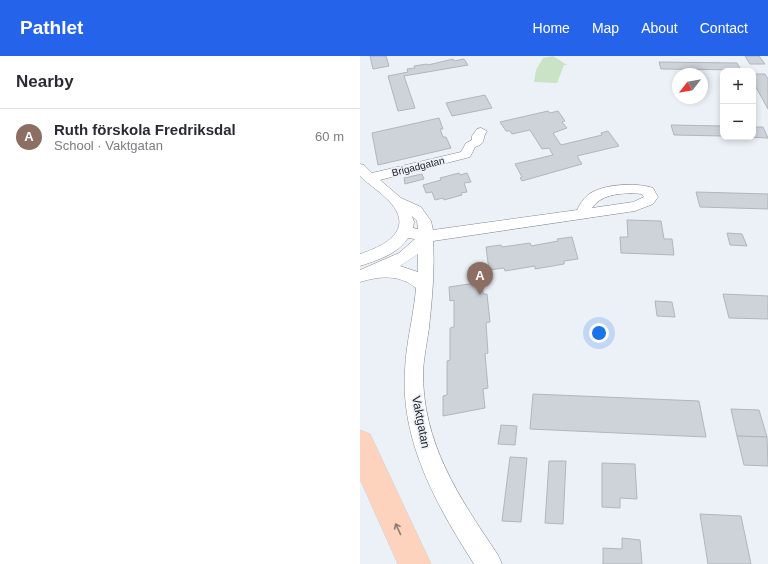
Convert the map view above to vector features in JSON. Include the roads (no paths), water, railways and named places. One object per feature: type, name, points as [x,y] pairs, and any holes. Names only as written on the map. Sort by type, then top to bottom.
[{"type":"main road","points":[[360,444],[376,482],[415,564]]},
{"type":"street","name":"Brigadgatan","points":[[370,178],[466,154],[470,145],[478,142],[478,136],[481,131]]},
{"type":"street","points":[[360,168],[397,201],[404,213],[406,221],[405,232],[399,241],[378,263],[360,276]]},
{"type":"street","name":"Vaktgatan","points":[[397,201],[406,204],[417,212],[425,224],[425,236],[418,255],[424,285],[422,319],[414,370],[415,397],[420,430],[428,456],[442,486],[458,516],[489,564]]},
{"type":"street","points":[[405,232],[425,236],[439,235],[581,214]]},
{"type":"street","points":[[378,263],[418,255]]},
{"type":"street","points":[[360,260],[378,263],[404,273],[419,280],[424,285]]},
{"type":"place","name":"Ruth förskola Fredriksdal","points":[[480,295]]}]
